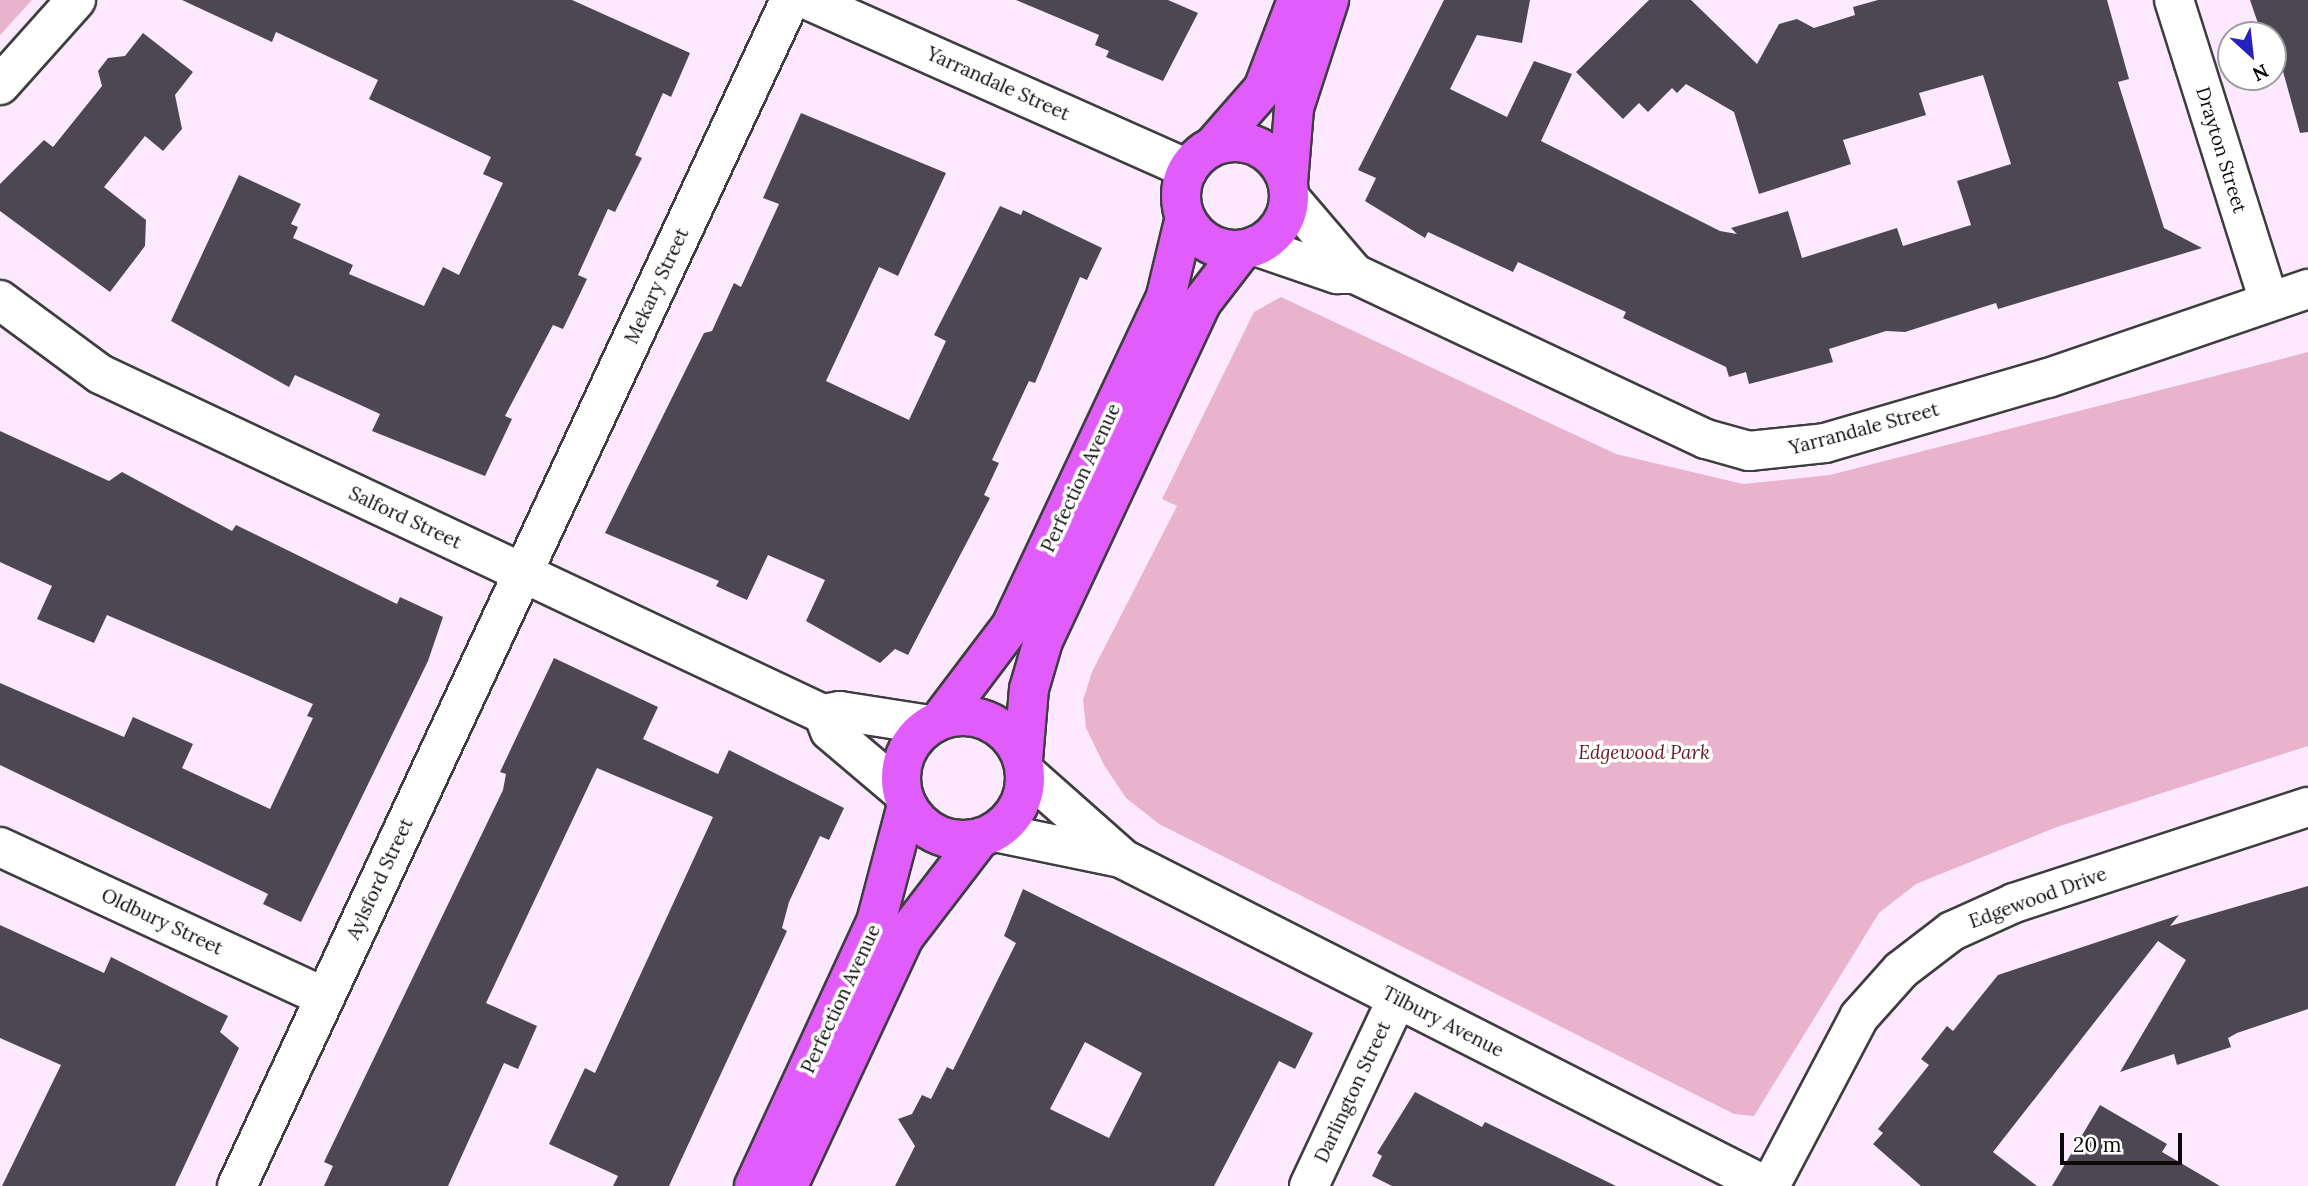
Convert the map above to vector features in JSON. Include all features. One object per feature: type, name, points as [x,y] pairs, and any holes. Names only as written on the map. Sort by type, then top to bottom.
[{"type":"main road","points":[[1297,0],[1263,89],[1201,157],[1181,191],[1185,217],[1202,239],[1248,248],[1279,228],[1289,190],[1294,108],[1329,0]]},
{"type":"main road","points":[[1201,157],[1260,147],[1289,190]]},
{"type":"main road","name":"Perfection Avenue","points":[[935,723],[1011,626],[1166,296],[1185,217]]},
{"type":"main road","name":"Perfection Avenue","points":[[1024,766],[1029,689],[1043,641],[1202,302],[1248,248]]},
{"type":"main road","points":[[960,716],[999,727],[1024,766],[1018,807],[987,835],[945,838],[904,799],[906,754],[935,723],[960,716]]},
{"type":"main road","name":"Perfection Avenue","points":[[754,1186],[876,922],[904,799]]},
{"type":"main road","name":"Perfection Avenue","points":[[788,1186],[904,937],[987,835]]},
{"type":"street","points":[[0,85],[76,0]]},
{"type":"street","name":"Mekary Street","points":[[524,573],[790,0]]},
{"type":"street","name":"Yarrandale Street","points":[[808,0],[1201,157]]},
{"type":"street","name":"Drayton Street","points":[[2174,0],[2269,301]]},
{"type":"street","name":"Yarrandale Street","points":[[1289,190],[1355,274]]},
{"type":"street","name":"Yarrandale Street","points":[[1248,248],[1337,274],[1355,274],[1706,439],[1749,451],[1825,443],[2059,374],[2308,289]]},
{"type":"street","name":"Salford Street","points":[[0,300],[100,374],[823,715],[840,711],[935,723]]},
{"type":"street","name":"Aylsford Street","points":[[237,1186],[524,573]]},
{"type":"street","name":"Salford Street","points":[[823,715],[830,731],[904,799]]},
{"type":"street","name":"Tilbury Avenue","points":[[1024,766],[1121,858],[1766,1186]]},
{"type":"street","name":"Edgewood Drive","points":[[1766,1186],[1859,1017],[1901,970],[1952,931],[2014,903],[2308,807]]},
{"type":"street","name":"Tilbury Avenue","points":[[987,835],[1121,858]]},
{"type":"street","name":"Oldbury Street","points":[[0,847],[325,997]]},
{"type":"street","name":"Darlington Street","points":[[1309,1186],[1397,999]]},
{"type":"green space","points":[[0,0],[32,0],[0,35]]},
{"type":"green space","name":"Edgewood Park","points":[[1281,297],[1616,454],[1743,484],[1830,475],[2308,352],[2308,746],[2057,827],[1916,884],[1879,913],[1754,1116],[1734,1114],[1159,824],[1126,798],[1104,765],[1086,728],[1083,700],[1092,672],[1177,506],[1162,499],[1254,312]]},
{"type":"building","points":[[182,0],[572,0],[690,53],[671,97],[663,93],[635,155],[642,158],[615,212],[608,209],[578,275],[587,279],[563,329],[553,325],[505,416],[512,419],[485,476],[372,431],[380,414],[295,375],[289,387],[171,321],[239,175],[301,204],[291,224],[298,227],[293,238],[353,265],[349,274],[424,306],[443,267],[459,275],[503,183],[483,174],[491,157],[369,99],[378,80],[276,32],[272,42]]},
{"type":"building","points":[[1016,0],[1168,0],[1198,13],[1163,81],[1106,57],[1109,51],[1095,45],[1099,35]]},
{"type":"building","points":[[1444,0],[1530,0],[1522,43],[1477,35],[1450,89],[1507,117],[1534,61],[1572,74],[1541,141],[1720,231],[1737,234],[1731,228],[1788,211],[1802,258],[1897,228],[1903,246],[1971,225],[1957,181],[2011,164],[1983,75],[1919,93],[1926,115],[1843,140],[1851,164],[1759,194],[1734,112],[1686,84],[1677,93],[1672,88],[1648,112],[1639,103],[1623,119],[1576,72],[1649,0],[1691,0],[1757,64],[1779,24],[1797,19],[1814,28],[1855,15],[1853,7],[1878,0],[2107,0],[2129,79],[2118,82],[2164,228],[2202,248],[1998,309],[1996,303],[1905,332],[1886,331],[1829,349],[1833,362],[1749,384],[1746,372],[1729,377],[1726,367],[1623,318],[1626,312],[1518,262],[1513,272],[1428,232],[1425,238],[1365,201],[1376,178],[1358,170]]},
{"type":"building","points":[[2250,0],[2308,0],[2308,132],[2300,133],[2287,86],[2287,21],[2257,21]]},
{"type":"building","points":[[143,33],[193,72],[175,95],[182,129],[163,151],[145,136],[104,187],[146,220],[145,246],[110,292],[0,211],[0,184],[44,140],[53,147],[102,86],[98,71],[108,58],[125,56]]},
{"type":"building","points":[[801,113],[946,173],[898,276],[879,267],[826,381],[909,420],[946,341],[934,335],[1000,206],[1021,215],[1023,210],[1102,248],[1087,280],[1080,277],[1035,383],[1029,381],[992,460],[999,463],[984,495],[990,498],[908,655],[895,649],[880,663],[806,621],[825,580],[768,555],[747,600],[716,586],[719,581],[605,533],[704,333],[712,331],[734,283],[741,287],[779,204],[763,198]]},
{"type":"building","points":[[0,431],[109,481],[122,472],[232,531],[236,525],[397,604],[400,597],[443,617],[428,661],[301,922],[263,904],[268,894],[0,765],[0,683],[124,737],[133,717],[193,744],[182,768],[270,809],[313,718],[307,716],[313,704],[107,615],[94,643],[37,619],[52,586],[0,562]]},
{"type":"building","points":[[554,658],[658,707],[643,739],[718,774],[729,750],[844,808],[829,840],[820,836],[789,902],[782,928],[787,931],[669,1186],[613,1186],[618,1176],[549,1144],[585,1068],[595,1073],[713,817],[597,768],[486,1003],[537,1026],[518,1069],[504,1063],[448,1186],[324,1186],[333,1166],[324,1162],[503,790],[506,774],[500,772]]},
{"type":"building","points":[[2308,886],[2308,1009],[2237,1033],[2228,1038],[2231,1047],[2177,1065],[2174,1054],[2120,1072],[2186,960],[2158,941],[1993,1152],[2037,1186],[1921,1186],[1873,1144],[1883,1133],[1878,1129],[1929,1065],[1921,1059],[1947,1026],[1953,1031],[1998,975],[2179,915],[2170,926]]},
{"type":"building","points":[[1023,889],[1313,1033],[1295,1069],[1279,1061],[1214,1186],[895,1186],[915,1146],[898,1119],[912,1114],[922,1095],[931,1099],[947,1067],[953,1070],[1016,943],[1004,936]],"holes":[[[1085,1042],[1142,1073],[1109,1138],[1050,1109]]]},
{"type":"building","points":[[0,925],[104,973],[111,957],[228,1016],[220,1032],[239,1048],[175,1186],[2,1186],[61,1065],[0,1038]]},
{"type":"building","points":[[1415,1092],[1482,1127],[1485,1122],[1616,1186],[1392,1186],[1372,1176],[1382,1156],[1377,1153]]},
{"type":"building","points":[[2100,1105],[2167,1144],[2162,1152],[2220,1186],[2052,1186]]}]
